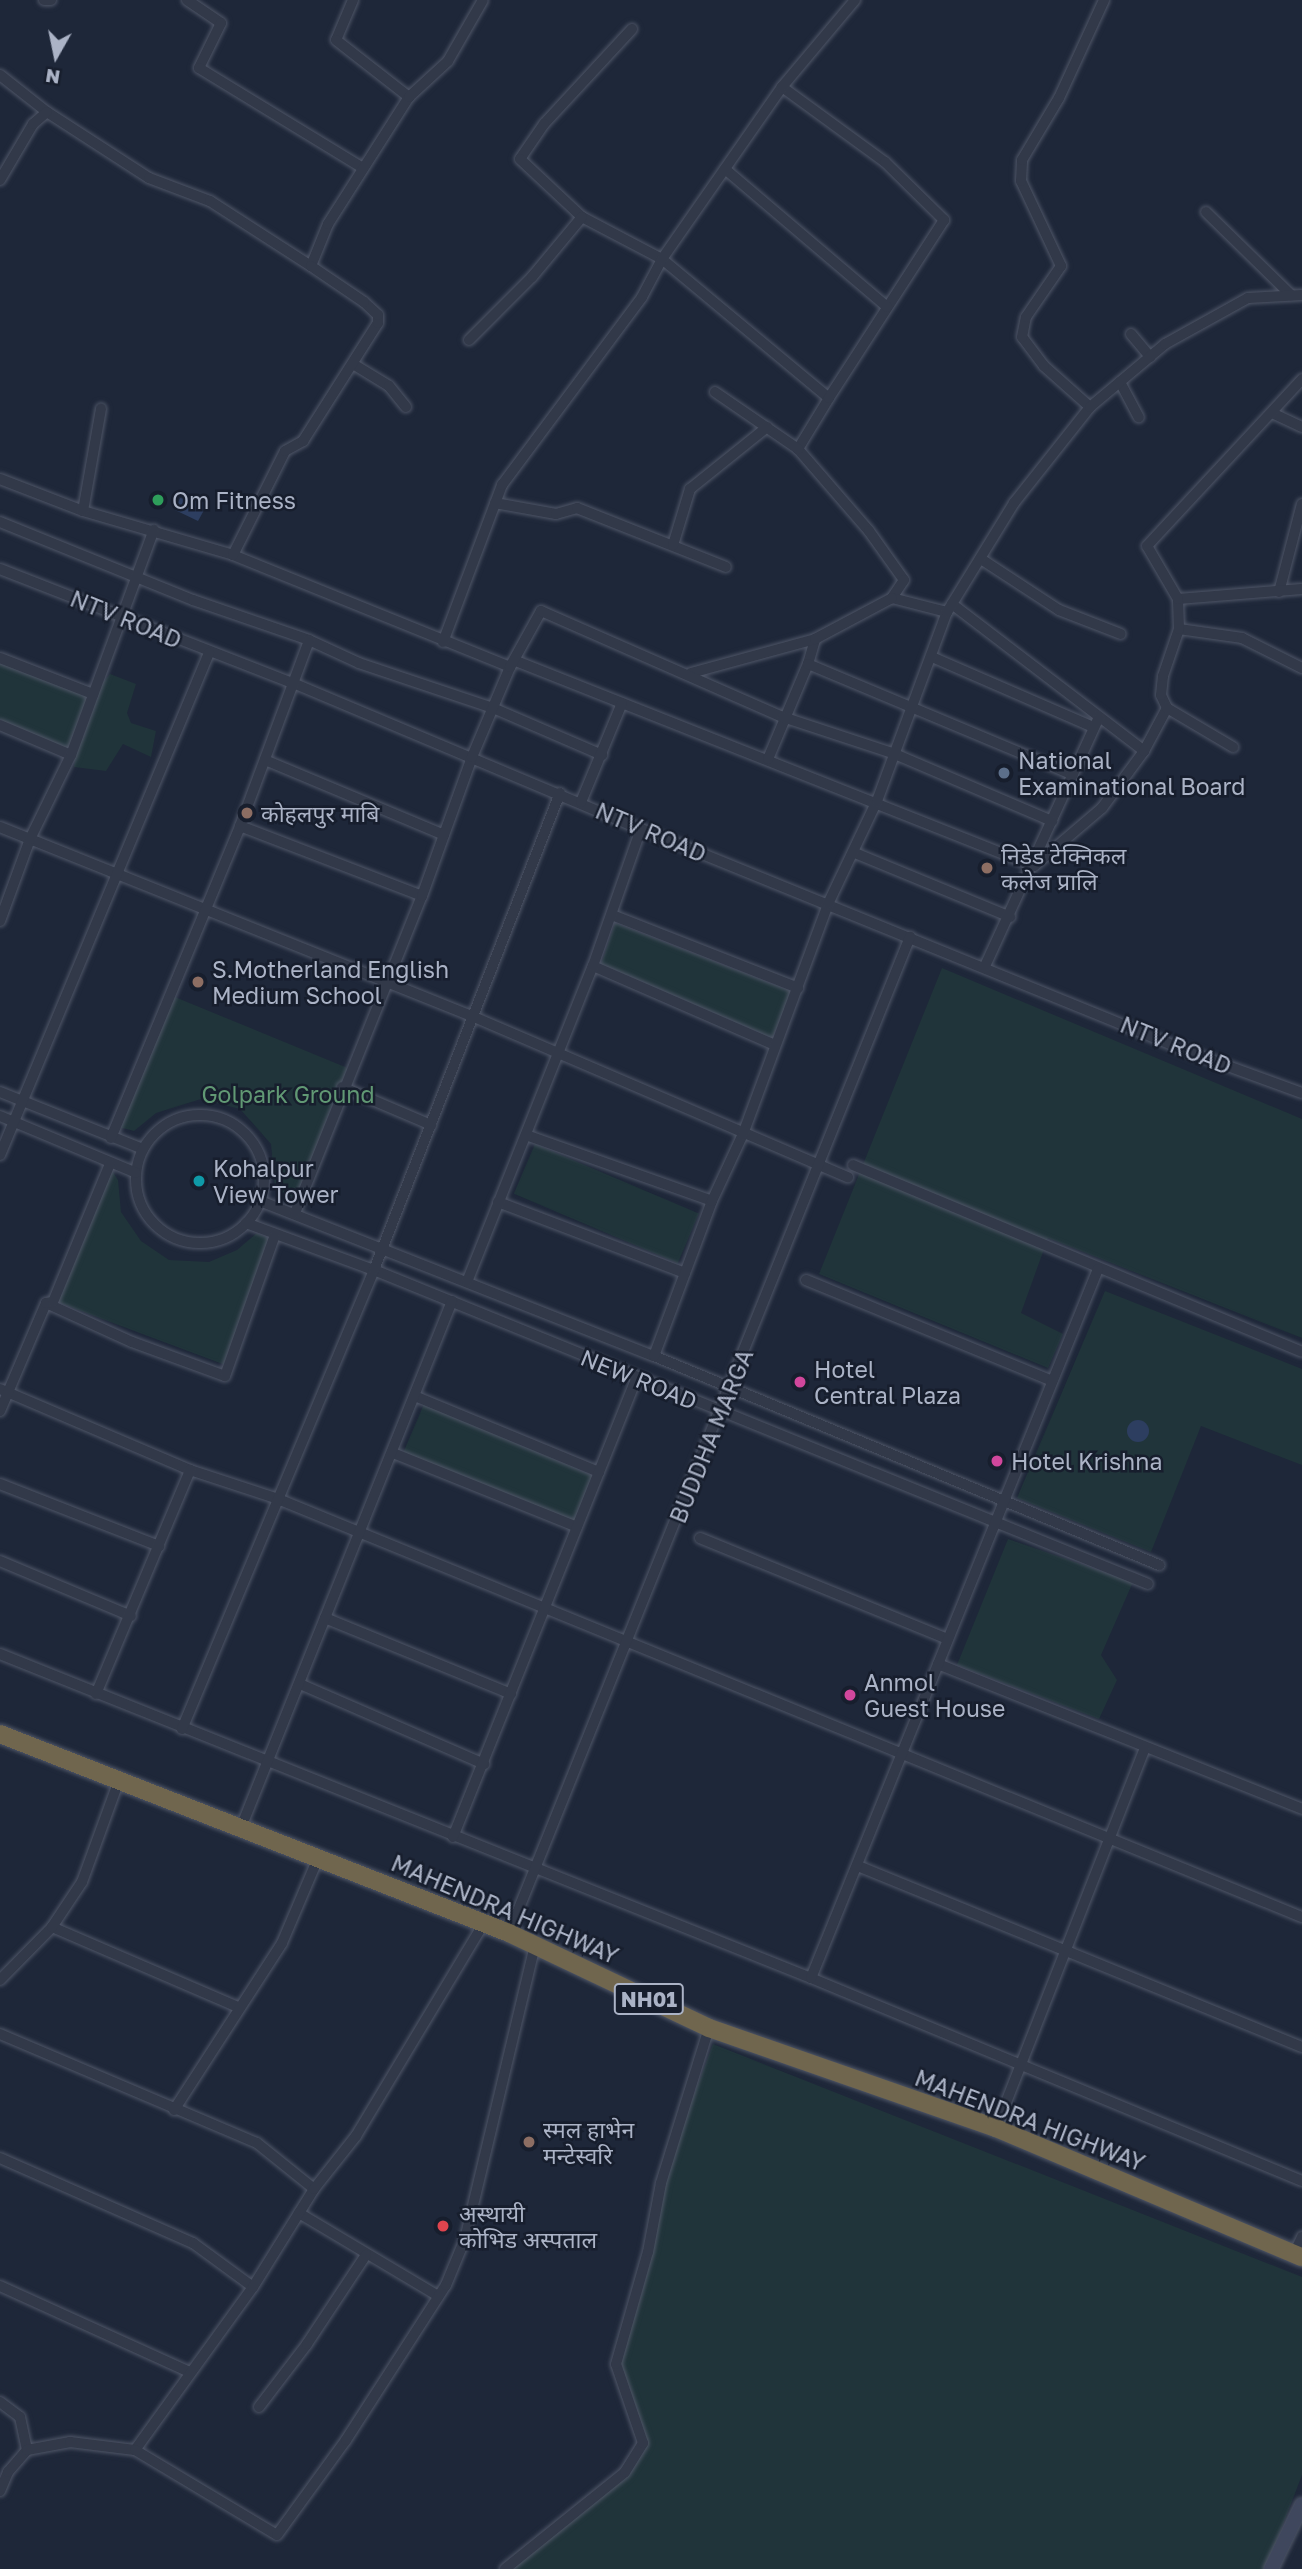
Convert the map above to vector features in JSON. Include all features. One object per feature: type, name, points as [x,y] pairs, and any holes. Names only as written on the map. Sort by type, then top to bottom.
[{"type":"highway","name":"MAHENDRA HIGHWAY","points":[[0,1734],[240,1830],[319,1856],[482,1926],[509,1933],[709,2028],[996,2128],[1298,2256]]},
{"type":"street","points":[[44,0],[51,0]]},
{"type":"street","points":[[187,0],[220,23],[199,68],[363,168]]},
{"type":"street","points":[[352,0],[336,40],[409,97]]},
{"type":"street","points":[[311,266],[328,224],[363,168],[409,97],[448,61],[483,0]]},
{"type":"street","points":[[443,642],[502,485],[642,297],[662,259],[782,87],[855,0]]},
{"type":"street","points":[[1090,407],[1044,366],[1022,337],[1026,317],[1061,266],[1021,181],[1022,160],[1065,86],[1104,0]]},
{"type":"street","points":[[632,29],[544,124],[520,159],[582,217],[662,259],[829,398]]},
{"type":"street","points":[[0,75],[47,112],[149,178],[210,201],[311,266],[378,315],[378,323],[303,441],[285,451],[233,555]]},
{"type":"street","points":[[782,87],[885,162],[944,220],[798,449]]},
{"type":"street","points":[[0,180],[33,124],[47,112]]},
{"type":"street","points":[[725,169],[887,307]]},
{"type":"street","points":[[1206,212],[1297,295]]},
{"type":"street","points":[[469,340],[532,277],[582,217]]},
{"type":"street","points":[[654,1356],[712,1201],[743,1134],[828,904],[855,853],[877,801],[949,608],[1014,503],[1090,407],[1150,357],[1248,298],[1297,295]]},
{"type":"street","points":[[1131,334],[1150,357]]},
{"type":"street","points":[[353,364],[389,386],[406,407]]},
{"type":"street","points":[[1233,747],[1167,708],[1161,695],[1163,676],[1179,629],[1178,599],[1147,546],[1192,492],[1272,413],[1302,379]]},
{"type":"street","points":[[1120,382],[1139,416]]},
{"type":"street","points":[[691,673],[815,639],[892,598],[904,580],[869,531],[798,449],[715,392]]},
{"type":"street","points":[[83,510],[101,409]]},
{"type":"street","points":[[1272,413],[1302,427]]},
{"type":"street","points":[[673,545],[691,489],[767,427]]},
{"type":"street","points":[[0,479],[83,510],[233,555],[443,642],[622,703],[877,801],[1034,866]]},
{"type":"street","points":[[495,503],[556,514],[577,508],[726,567]]},
{"type":"street","points":[[1279,592],[1302,504]]},
{"type":"street","points":[[0,522],[310,640],[359,663],[493,708],[602,755]]},
{"type":"street","points":[[0,921],[30,839],[71,755],[134,575],[154,530]]},
{"type":"street","points":[[981,559],[1059,611],[1121,634]]},
{"type":"street","name":"NTV ROAD","points":[[0,569],[209,653],[293,683],[641,829],[985,966],[1192,1053],[1302,1093]]},
{"type":"street","points":[[1178,599],[1302,589]]},
{"type":"street","points":[[892,598],[949,608],[1144,751]]},
{"type":"street","points":[[295,1213],[342,1087],[422,896],[472,757],[513,664],[541,611],[691,673],[783,717],[895,754],[1052,821]]},
{"type":"street","points":[[1179,629],[1242,638],[1302,668]]},
{"type":"street","points":[[768,759],[783,717],[808,664],[815,639]]},
{"type":"street","points":[[111,1138],[240,825],[310,640]]},
{"type":"street","points":[[0,1155],[20,1101],[209,653]]},
{"type":"street","points":[[932,657],[1093,727]]},
{"type":"street","points":[[0,658],[93,694]]},
{"type":"street","points":[[808,664],[1073,775]]},
{"type":"street","points":[[581,802],[622,703]]},
{"type":"street","points":[[1034,866],[1102,808],[1144,751],[1167,708]]},
{"type":"street","points":[[985,966],[1034,866],[1099,717]]},
{"type":"street","points":[[0,725],[71,755]]},
{"type":"street","points":[[265,760],[444,835]]},
{"type":"street","points":[[182,1729],[374,1270],[560,793]]},
{"type":"street","points":[[240,825],[422,896]]},
{"type":"street","points":[[0,827],[386,985],[474,1017],[848,1177]]},
{"type":"street","points":[[467,1282],[556,1052],[593,966],[641,829]]},
{"type":"street","points":[[855,853],[1010,917]]},
{"type":"street","points":[[612,915],[799,988]]},
{"type":"street","name":"BUDDHA MARGA","points":[[509,1933],[821,1166],[910,937]]},
{"type":"street","points":[[593,966],[775,1045]]},
{"type":"street","points":[[342,1087],[431,1125]]},
{"type":"street","points":[[0,1092],[143,1149]]},
{"type":"street","points":[[195,1115],[220,1118],[242,1131],[257,1151],[264,1175],[260,1201],[246,1223],[216,1241],[181,1240],[152,1222],[137,1191],[136,1173],[143,1149],[170,1122],[195,1115]]},
{"type":"street","points":[[0,1116],[136,1173]]},
{"type":"street","points":[[526,1135],[712,1201]]},
{"type":"street","points":[[46,1303],[53,1302],[110,1164]]},
{"type":"street","points":[[853,1165],[1302,1352]]},
{"type":"street","name":"NEW ROAD","points":[[260,1201],[654,1356],[1003,1503],[1159,1564]]},
{"type":"street","points":[[498,1202],[685,1273]]},
{"type":"street","name":"NEW ROAD","points":[[246,1223],[452,1301],[994,1524],[1148,1584]]},
{"type":"street","points":[[46,1303],[132,1342],[225,1376],[275,1235]]},
{"type":"street","points":[[811,1978],[1098,1269]]},
{"type":"street","points":[[806,1280],[1052,1381]]},
{"type":"street","points":[[240,1830],[300,1684],[356,1535],[417,1397],[452,1301]]},
{"type":"street","points":[[0,1411],[4,1391],[46,1303]]},
{"type":"street","points":[[453,1837],[636,1378]]},
{"type":"street","points":[[4,1391],[190,1470],[278,1499],[356,1535],[1302,1917]]},
{"type":"street","points":[[417,1397],[599,1472]]},
{"type":"street","points":[[393,1453],[577,1527]]},
{"type":"street","points":[[96,1694],[190,1470]]},
{"type":"street","points":[[0,1485],[159,1546]]},
{"type":"street","points":[[700,1538],[947,1640]]},
{"type":"street","points":[[0,1561],[131,1616]]},
{"type":"street","points":[[325,1618],[511,1694]]},
{"type":"street","points":[[0,1654],[534,1870],[811,1978],[1019,2067],[1302,2181]]},
{"type":"street","points":[[938,1664],[1302,1809]]},
{"type":"street","points":[[300,1684],[484,1764]]},
{"type":"street","points":[[996,2128],[1145,1748]]},
{"type":"street","points":[[0,1980],[52,1927],[82,1882],[118,1783]]},
{"type":"street","points":[[174,2110],[238,2007],[282,1943],[319,1856]]},
{"type":"street","points":[[858,1866],[1302,2047]]},
{"type":"street","points":[[135,2449],[253,2287],[314,2189],[356,2136],[482,1926]]},
{"type":"street","points":[[52,1927],[238,2007]]},
{"type":"street","points":[[0,2491],[8,2472],[27,2450],[70,2442],[135,2449],[277,2535],[346,2440],[438,2296],[465,2239],[535,1945]]},
{"type":"street","points":[[505,2569],[625,2472],[643,2444],[616,2364],[648,2252],[661,2183],[709,2028]]},
{"type":"street","points":[[0,2034],[257,2143],[314,2189]]},
{"type":"street","points":[[0,2158],[193,2243],[253,2287]]},
{"type":"street","points":[[299,2213],[438,2296]]},
{"type":"street","points":[[1298,2256],[1302,2237]]},
{"type":"street","points":[[259,2407],[307,2344],[366,2255]]},
{"type":"street","points":[[0,2286],[190,2372]]},
{"type":"street","points":[[0,2402],[20,2417],[27,2450]]},
{"type":"street","points":[[1271,2569],[1302,2505]]},
{"type":"green space","points":[[0,659],[89,693],[68,751],[0,722]]},
{"type":"green space","points":[[110,674],[136,684],[127,713],[131,723],[156,731],[151,757],[123,744],[106,771],[74,767],[76,745],[98,688]]},
{"type":"green space","points":[[615,923],[793,992],[772,1038],[601,964]]},
{"type":"green space","points":[[942,968],[1302,1119],[1302,1338],[1048,1238],[1021,1313],[1063,1334],[1048,1368],[819,1274]]},
{"type":"green space","name":"Golpark Ground","points":[[170,995],[350,1069],[297,1199],[275,1189],[271,1144],[240,1109],[201,1099],[156,1113],[134,1131],[119,1127]]},
{"type":"green space","points":[[535,1144],[699,1214],[678,1263],[514,1194]]},
{"type":"green space","points":[[111,1169],[118,1180],[121,1212],[141,1241],[169,1260],[209,1262],[237,1250],[257,1233],[273,1240],[228,1366],[57,1302]]},
{"type":"green space","points":[[1105,1291],[1302,1369],[1302,1465],[1201,1426],[1151,1552],[1017,1498]]},
{"type":"green space","points":[[424,1404],[593,1476],[573,1525],[403,1453]]},
{"type":"green space","points":[[1008,1539],[1133,1582],[1101,1655],[1117,1680],[1099,1719],[957,1665]]},
{"type":"green space","points":[[713,2044],[1302,2277],[1302,2475],[1266,2569],[505,2569],[625,2472],[643,2444],[616,2364],[661,2183]]},
{"type":"water","points":[[180,498],[208,503],[198,521],[175,510]]},
{"type":"water","points":[[1138,1420],[1146,1423],[1149,1431],[1146,1439],[1138,1442],[1130,1439],[1127,1431],[1130,1423]]},
{"type":"place","name":"Om Fitness","points":[[158,500]]},
{"type":"place","name":"National Examinational Board","points":[[1004,773]]},
{"type":"place","name":"कोहलपुर माबि","points":[[247,813]]},
{"type":"place","name":"निडेड टेक्निकल कलेज प्रालि","points":[[987,868]]},
{"type":"place","name":"S.Motherland English Medium School","points":[[198,982]]},
{"type":"place","name":"Kohalpur View Tower","points":[[199,1181]]},
{"type":"place","name":"Hotel Central Plaza","points":[[800,1382]]},
{"type":"place","name":"Hotel Krishna","points":[[997,1461]]},
{"type":"place","name":"Anmol Guest House","points":[[850,1695]]},
{"type":"place","name":"स्मल हाभेन मन्टेस्वरि","points":[[529,2142]]},
{"type":"place","name":"अस्थायी कोभिड अस्पताल","points":[[443,2226]]}]
